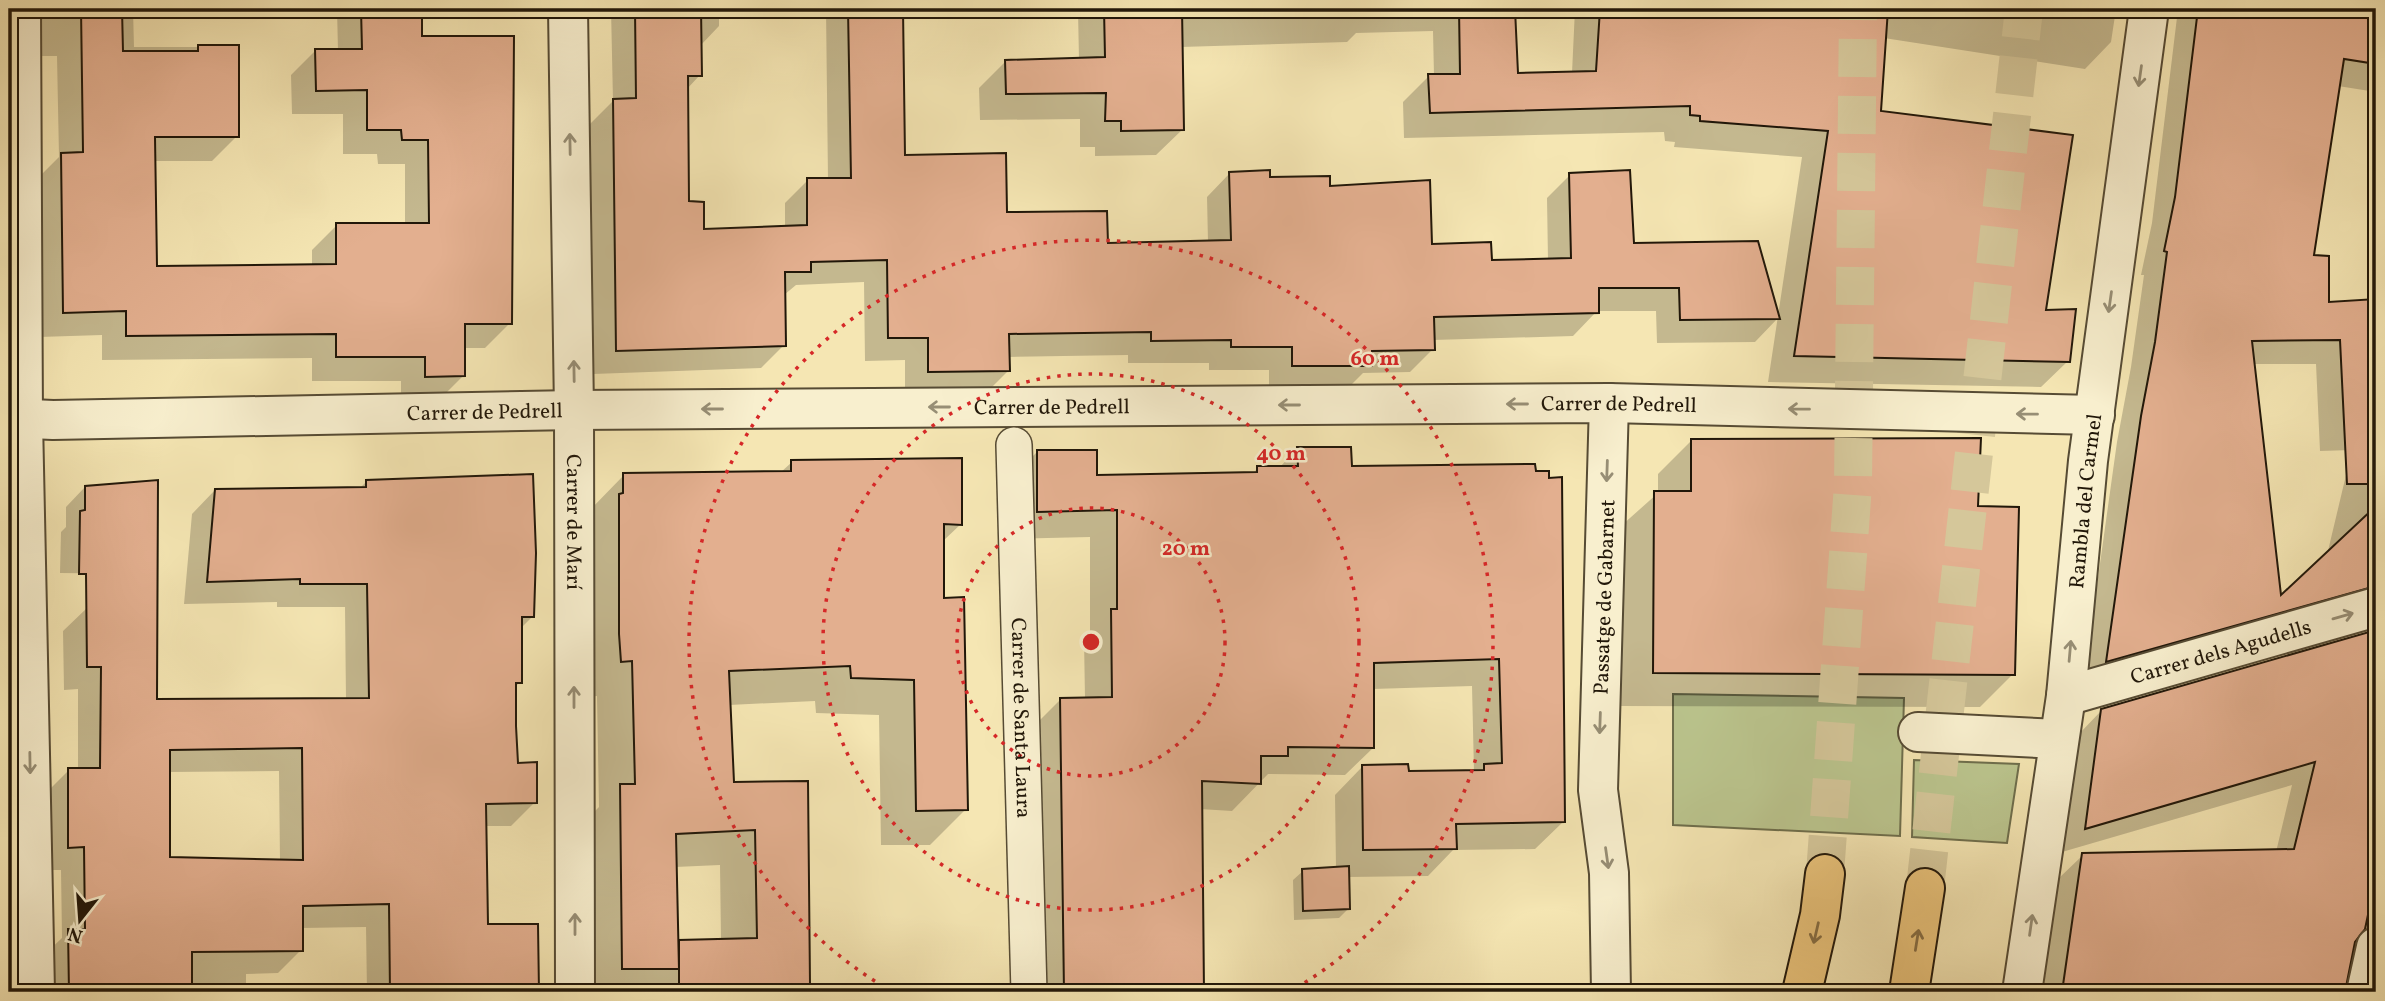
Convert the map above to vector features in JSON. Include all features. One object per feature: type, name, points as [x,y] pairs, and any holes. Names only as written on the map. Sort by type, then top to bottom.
[{"type":"main road","points":[[1802,992],[1820,915],[1825,874]]},
{"type":"main road","points":[[1909,992],[1925,888]]},
{"type":"street","points":[[21,9],[16,419],[35,992]]},
{"type":"street","name":"Carrer de Marí","points":[[568,9],[574,410],[575,992]]},
{"type":"street","name":"Rambla del Carmel","points":[[2022,992],[2066,696],[2095,415],[2149,9]]},
{"type":"street","name":"Carrer de Pedrell","points":[[16,419],[574,410],[1609,403],[2095,415]]},
{"type":"street","name":"Passatge de Gabarnet","points":[[1609,403],[1598,790],[1609,873],[1611,992]]},
{"type":"street","name":"Carrer de Santa Laura","points":[[1014,445],[1029,992]]},
{"type":"street","name":"Carrer dels Agudells","points":[[2066,696],[2376,607]]},
{"type":"street","points":[[1918,732],[2059,739]]},
{"type":"street","points":[[2366,992],[2376,947]]},
{"type":"green space","points":[[1673,694],[1904,698],[1900,836],[1673,825]]},
{"type":"green space","points":[[1914,760],[2019,764],[2007,843],[1912,837]]},
{"type":"building","points":[[81,9],[122,9],[123,51],[198,51],[198,45],[239,45],[239,137],[155,137],[157,266],[336,264],[336,223],[429,223],[428,140],[402,140],[401,130],[367,130],[367,90],[316,91],[315,49],[362,49],[361,9],[422,9],[422,36],[514,36],[512,324],[465,324],[465,376],[425,377],[425,357],[336,357],[336,334],[126,336],[126,311],[63,313],[61,153],[83,152]]},
{"type":"building","points":[[635,9],[701,9],[702,76],[688,76],[689,201],[704,202],[704,229],[807,225],[807,178],[851,178],[848,9],[903,9],[905,155],[1006,153],[1007,212],[1107,211],[1108,243],[1231,240],[1229,172],[1270,170],[1270,177],[1330,176],[1330,186],[1430,180],[1432,244],[1491,242],[1492,260],[1571,258],[1569,173],[1630,170],[1634,243],[1758,241],[1780,319],[1680,320],[1679,288],[1599,288],[1599,313],[1434,317],[1435,350],[1372,351],[1372,366],[1292,366],[1292,347],[1231,347],[1231,340],[1151,341],[1151,332],[1009,334],[1010,371],[928,372],[928,338],[888,338],[887,260],[811,262],[811,272],[785,272],[786,346],[616,351],[613,99],[636,98]]},
{"type":"building","points":[[1104,9],[1182,9],[1184,130],[1121,131],[1121,121],[1105,121],[1106,93],[1006,94],[1005,60],[1105,57]]},
{"type":"building","points":[[1459,9],[1515,9],[1518,73],[1596,71],[1600,9],[1888,9],[1881,111],[2073,135],[2046,310],[2076,309],[2070,362],[1794,356],[1828,131],[1700,121],[1700,116],[1690,115],[1690,106],[1430,113],[1428,74],[1460,74]]},
{"type":"building","points":[[2198,9],[2376,9],[2376,64],[2344,59],[2314,255],[2329,256],[2329,302],[2376,299],[2376,484],[2347,484],[2340,340],[2252,341],[2281,595],[2376,506],[2376,586],[2106,662],[2141,416],[2155,342],[2167,252],[2164,251],[2175,197]]},
{"type":"building","points":[[1981,438],[1978,506],[2019,507],[2015,675],[1653,673],[1654,491],[1691,491],[1691,439]]},
{"type":"building","points":[[1297,447],[1351,447],[1352,466],[1535,464],[1536,471],[1549,471],[1549,478],[1562,477],[1565,822],[1456,824],[1457,849],[1363,850],[1362,765],[1408,764],[1409,771],[1484,770],[1484,764],[1502,763],[1499,659],[1374,663],[1374,748],[1288,747],[1288,756],[1261,756],[1261,784],[1202,781],[1204,992],[1064,992],[1060,698],[1112,697],[1111,609],[1117,609],[1117,510],[1037,512],[1037,450],[1097,450],[1097,475],[1257,472],[1257,466],[1298,466]]},
{"type":"building","points":[[962,458],[962,525],[944,524],[944,598],[964,597],[968,810],[916,811],[914,680],[851,678],[850,666],[729,671],[734,782],[808,781],[810,984],[679,985],[679,969],[622,969],[620,784],[635,784],[632,661],[621,662],[619,634],[619,494],[623,493],[623,473],[791,471],[791,460]],"holes":[[[755,830],[757,938],[679,940],[679,969],[676,834]]]},
{"type":"building","points":[[533,474],[536,553],[534,617],[522,617],[522,683],[516,683],[516,726],[518,763],[537,762],[537,803],[486,804],[488,924],[538,924],[539,992],[390,992],[389,904],[303,906],[303,951],[192,952],[192,992],[69,992],[68,929],[85,929],[84,847],[68,848],[68,768],[100,768],[101,667],[87,667],[86,574],[79,574],[80,511],[85,510],[85,486],[158,480],[157,699],[369,698],[367,584],[300,584],[300,579],[207,582],[215,489],[366,487],[366,480]],"holes":[[[302,748],[303,860],[170,857],[170,750]]]},
{"type":"building","points":[[2376,630],[2376,877],[2365,929],[2355,942],[2345,992],[2062,992],[2082,853],[2294,849],[2315,762],[2085,829],[2101,709]]},
{"type":"building","points":[[1349,866],[1350,909],[1303,911],[1302,869]]},
{"type":"tunnel","points":[[1825,874],[1853,485],[1858,9]]},
{"type":"tunnel","points":[[1925,888],[2024,9]]}]
